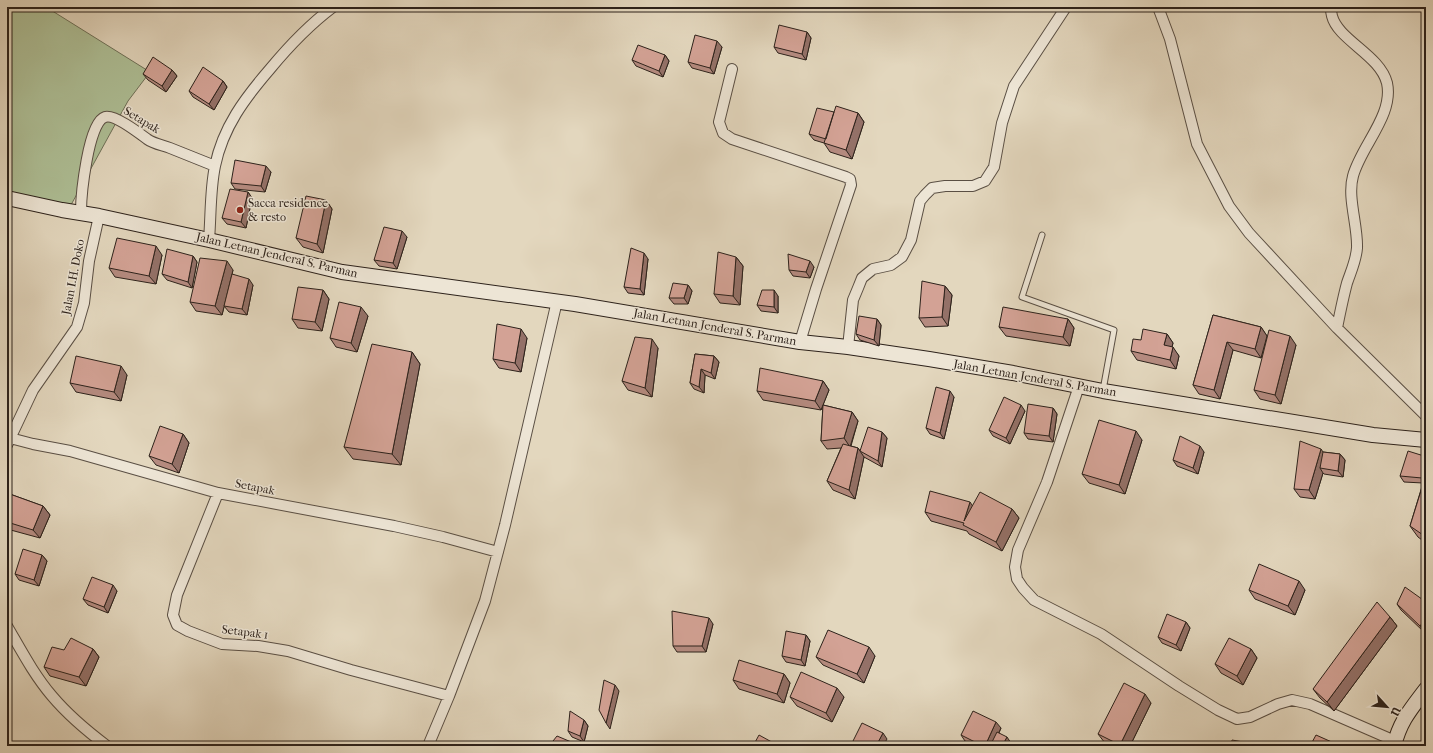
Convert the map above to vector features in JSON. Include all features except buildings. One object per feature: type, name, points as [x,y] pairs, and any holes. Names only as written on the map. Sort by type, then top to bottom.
[{"type":"street","points":[[209,240],[215,166],[223,139],[234,116],[247,95],[300,35],[333,7]]},
{"type":"street","points":[[848,347],[853,300],[862,278],[873,269],[891,265],[902,257],[910,240],[920,201],[924,195],[932,188],[945,186],[973,186],[985,181],[994,167],[1002,123],[1014,86],[1066,7]]},
{"type":"street","points":[[1158,7],[1170,39],[1197,144],[1229,206],[1249,233],[1337,328],[1426,416]]},
{"type":"street","points":[[1331,7],[1332,17],[1338,28],[1382,70],[1387,82],[1389,94],[1387,104],[1381,118],[1356,166],[1352,177],[1351,189],[1357,247],[1354,265],[1348,282],[1337,328]]},
{"type":"street","points":[[732,69],[719,122],[723,133],[732,139],[846,176],[850,179],[851,185],[800,342]]},
{"type":"street","name":"Setapak","points":[[81,212],[81,194],[94,130],[101,118],[106,116],[114,118],[154,143],[215,166]]},
{"type":"street","name":"Jalan Letnan Jenderal S. Parman","points":[[7,198],[62,210],[81,212],[209,240],[342,272],[557,301],[800,342],[848,347],[1013,373],[1103,391],[1374,435],[1426,440]]},
{"type":"street","name":"Jalan I.H. Doko","points":[[8,441],[33,390],[76,327],[84,302],[89,261],[100,216]]},
{"type":"street","points":[[428,746],[449,696],[485,601],[498,552],[557,301]]},
{"type":"street","points":[[1079,386],[1048,482],[1018,550],[1015,568],[1017,579],[1034,600],[1101,634],[1179,686],[1218,710],[1237,719],[1250,717],[1278,704],[1292,700],[1310,704],[1395,743],[1397,732],[1404,719],[1426,689]]},
{"type":"street","name":"Setapak","points":[[8,441],[70,451],[218,493],[394,526],[498,552]]},
{"type":"street","name":"Setapak 1","points":[[218,493],[177,595],[173,615],[177,625],[188,632],[222,644],[258,646],[288,651],[351,670],[449,696]]},
{"type":"street","points":[[7,626],[32,670],[52,696],[80,724],[107,746]]},
{"type":"lane","points":[[1042,235],[1022,297],[1114,330],[1103,391]]},
{"type":"green space","points":[[7,7],[46,7],[150,72],[128,101],[66,214],[7,203]]},
{"type":"place","name":"Sacca residence & resto","points":[[240,210]]}]
